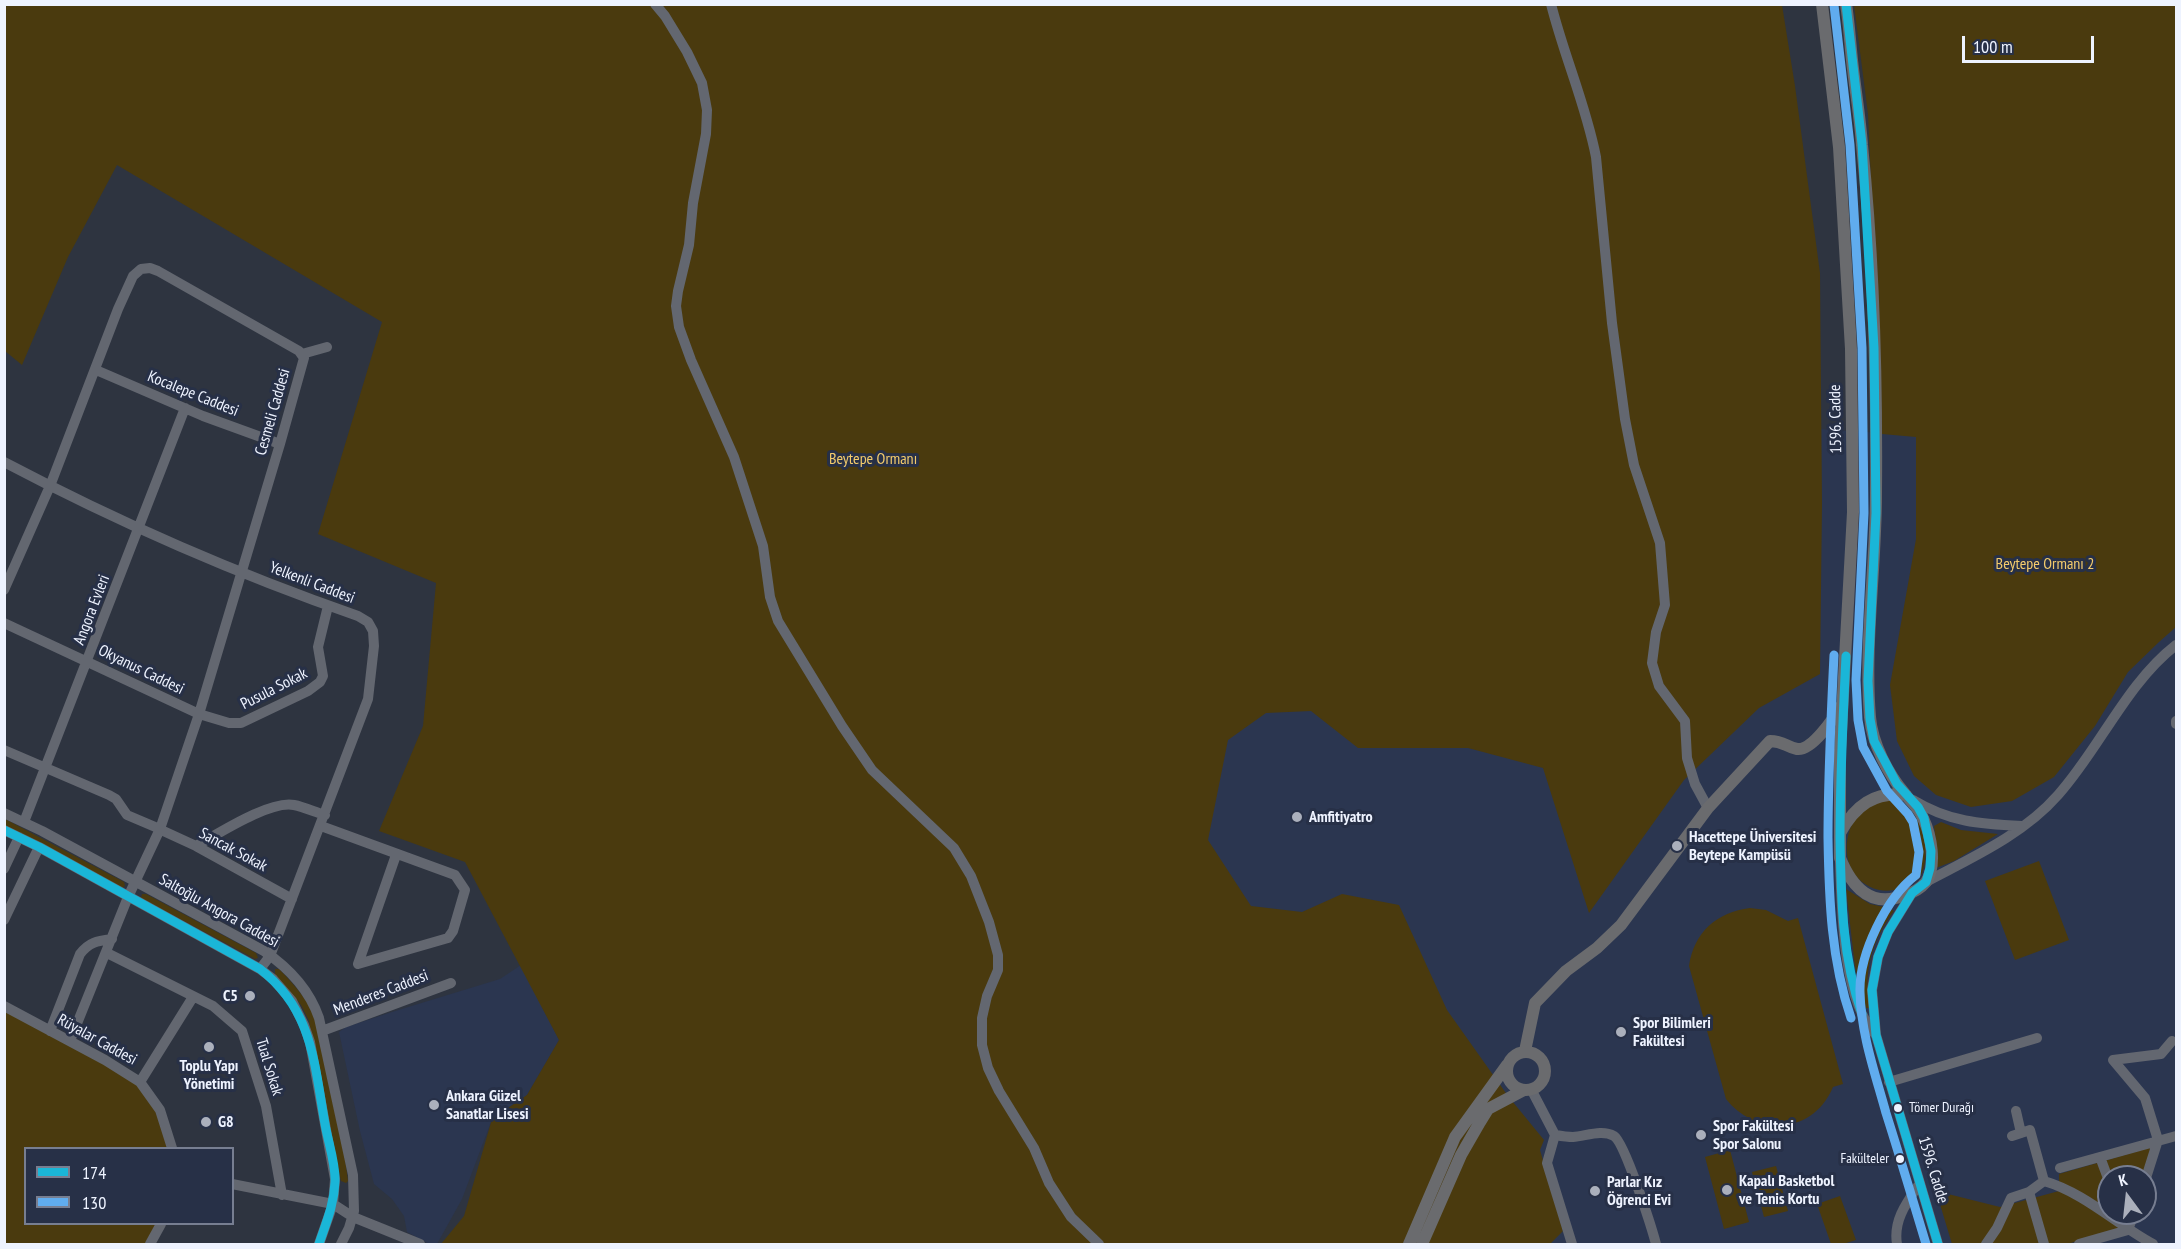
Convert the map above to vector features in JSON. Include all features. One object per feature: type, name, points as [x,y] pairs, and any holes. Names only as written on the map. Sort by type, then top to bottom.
[{"type":"main road","name":"1596. Cadde","points":[[1822,4],[1839,147],[1851,349],[1853,512],[1840,770],[1840,858],[1852,882],[1875,898],[1893,900],[1912,893],[1926,882]]},
{"type":"main road","points":[[1846,4],[1862,144],[1875,348],[1876,513],[1868,681],[1870,719],[1874,741],[1897,784],[1918,807],[1924,818],[1929,837],[1931,860],[1926,882]]},
{"type":"main road","points":[[1525,1051],[1535,1003],[1566,971],[1597,948],[1621,925],[1708,808],[1770,741],[1781,741],[1800,749],[1809,744],[1833,720],[1844,700]]},
{"type":"main road","points":[[1840,834],[1854,811],[1868,800],[1885,795],[1905,795]]},
{"type":"main road","points":[[1409,1245],[1455,1137],[1512,1057],[1525,1051],[1537,1054],[1545,1071],[1541,1083],[1488,1109],[1461,1155],[1422,1245]]},
{"type":"main road","points":[[1507,1065],[1509,1080],[1518,1089],[1528,1090]]},
{"type":"street","points":[[655,4],[687,52],[702,83],[707,110],[706,134],[696,182],[689,245],[676,306],[679,327],[691,360],[734,457],[763,546],[770,597],[778,621],[842,726],[872,770],[954,848],[971,876],[989,922],[998,955],[998,970],[987,996],[982,1018],[982,1045],[988,1068],[999,1092],[1034,1148],[1049,1183],[1071,1217],[1099,1245]]},
{"type":"street","points":[[1551,4],[1561,45],[1593,140],[1612,323],[1625,419],[1634,465],[1660,543],[1665,605],[1656,632],[1653,663],[1659,686],[1685,721],[1687,758],[1695,784],[1708,808]]},
{"type":"street","name":"Cesmeli Caddesi","points":[[4,590],[50,486],[118,309],[133,276],[141,269],[150,267],[296,348],[302,354],[304,358],[280,444],[199,714],[160,829],[128,897],[70,1041]]},
{"type":"street","points":[[302,354],[327,347]]},
{"type":"street","name":"Kocalepe Caddesi","points":[[96,370],[185,408],[280,444]]},
{"type":"street","name":"Angora Evleri","points":[[24,822],[185,408]]},
{"type":"street","name":"Yelkenli Caddesi","points":[[4,462],[139,528],[368,622],[373,630],[374,646],[368,699],[323,821]]},
{"type":"street","name":"Pusula Sokak","points":[[199,714],[229,723],[241,723],[308,691],[320,682],[323,676],[318,646],[328,606]]},
{"type":"street","name":"Okyanus Caddesi","points":[[4,623],[199,714]]},
{"type":"street","points":[[1926,882],[1982,854],[2022,826],[2056,798],[2128,699],[2163,656],[2176,645]]},
{"type":"street","name":"Sancak Sokak","points":[[4,750],[109,795],[116,799],[127,815],[196,846],[292,899]]},
{"type":"street","points":[[1905,795],[1925,808],[1964,822],[2022,826]]},
{"type":"street","points":[[196,846],[253,815],[275,806],[292,804],[396,855],[455,874],[465,890],[453,931],[448,938],[358,964],[396,855]]},
{"type":"street","name":"Saltoğlu Angora Caddesi","points":[[4,813],[135,881],[270,956],[291,973],[305,990],[314,1004],[322,1031],[353,1175],[353,1217],[341,1245]]},
{"type":"street","points":[[260,969],[270,956],[323,821]]},
{"type":"street","name":"Saltoğlu Angora Caddesi","points":[[4,830],[260,969],[287,994],[301,1017],[307,1033],[334,1170],[333,1204],[320,1245]]},
{"type":"street","points":[[4,869],[19,837]]},
{"type":"street","points":[[4,920],[39,847]]},
{"type":"street","name":"1596. Cadde","points":[[1840,858],[1844,937],[1854,993],[1862,1013],[1876,1035]]},
{"type":"street","name":"1596. Cadde","points":[[1912,893],[1888,932],[1878,957],[1872,990],[1876,1035],[1938,1245]]},
{"type":"street","points":[[50,1031],[80,954],[87,945],[94,941],[112,939]]},
{"type":"street","name":"Tual Sokak","points":[[107,953],[213,1006],[242,1031],[247,1040],[266,1106],[282,1195]]},
{"type":"street","name":"Menderes Caddesi","points":[[322,1031],[451,983]]},
{"type":"street","points":[[140,1082],[194,997]]},
{"type":"street","name":"Rüyalar Caddesi","points":[[4,1006],[140,1082],[160,1110],[171,1147]]},
{"type":"street","points":[[1889,1082],[2037,1038]]},
{"type":"street","points":[[2150,1165],[2158,1140],[2145,1098],[2113,1060],[2161,1054],[2172,1041]]},
{"type":"street","points":[[1528,1090],[1555,1136],[1547,1163],[1572,1245]]},
{"type":"street","points":[[2016,1111],[2017,1134],[2030,1130],[2049,1173],[2057,1185],[2085,1199],[2127,1230],[2153,1245]]},
{"type":"street","points":[[1555,1136],[1572,1137],[1602,1133],[1613,1135],[1618,1139],[1656,1245]]},
{"type":"street","points":[[1986,1245],[2011,1198],[2029,1192],[2049,1173],[2176,1136]]},
{"type":"street","points":[[2100,1157],[2103,1165]]},
{"type":"street","points":[[1897,1245],[1895,1232],[1904,1206],[1920,1183]]},
{"type":"street","points":[[234,1184],[333,1204],[353,1217],[416,1244]]},
{"type":"street","points":[[2029,1192],[2044,1245]]},
{"type":"street","points":[[150,1245],[160,1225]]},
{"type":"street","points":[[2125,1225],[2127,1230]]},
{"type":"street","points":[[2127,1230],[2129,1225]]},
{"type":"street","points":[[2079,1245],[2127,1230]]},
{"type":"shaded area","name":"Hacettepe Üniversitesi Beytepe Kampüsü","points":[[1722,423],[2042,443],[2176,456],[2176,1244],[1411,1244],[1183,916],[1221,533]]},
{"type":"shaded area","name":"Ankara Güzel Sanatlar Lisesi","points":[[521,965],[559,1040],[527,1095],[492,1119],[462,1199],[437,1244],[429,1244],[407,1232],[404,1216],[392,1199],[374,1184],[339,1032],[346,1027],[500,979]]},
{"type":"green space","name":"Beytepe Ormanı","points":[[4,5],[1782,5],[1820,273],[1822,504],[1820,674],[1759,708],[1684,780],[1589,913],[1543,768],[1468,748],[1358,748],[1311,711],[1266,713],[1228,740],[1208,840],[1251,906],[1302,912],[1342,894],[1399,905],[1447,1010],[1508,1096],[1544,1140],[1540,1150],[1563,1231],[1550,1244],[441,1244],[464,1216],[492,1119],[527,1095],[559,1040],[465,862],[379,831],[423,726],[436,583],[318,534],[382,322],[117,165],[68,257],[22,365],[5,351]]},
{"type":"green space","name":"Beytepe Ormanı 2","points":[[1854,5],[2176,5],[2176,627],[2128,672],[2095,726],[2054,777],[2012,801],[1971,807],[1936,795],[1914,776],[1897,741],[1890,685],[1916,539],[1916,437],[1882,434],[1868,114]]},
{"type":"green space","points":[[1890,798],[1900,802],[1916,818],[1921,828],[1926,851],[1925,863],[1918,879],[1902,888],[1887,891],[1867,885],[1855,875],[1850,867],[1847,848],[1850,828],[1861,812],[1870,805]]},
{"type":"green space","points":[[5,819],[124,882],[125,886],[122,888],[5,826]]},
{"type":"green space","points":[[1941,822],[1961,830],[1998,834],[1954,861],[1936,868],[1938,856],[1934,826]]},
{"type":"green space","points":[[2039,861],[2069,940],[2015,960],[1985,881]]},
{"type":"green space","points":[[1846,889],[1870,904],[1894,911],[1880,934],[1871,957],[1868,981],[1869,1008],[1866,1008],[1855,967]]},
{"type":"green space","points":[[142,894],[146,894],[256,953],[258,958],[255,959],[141,898]]},
{"type":"green space","points":[[1750,908],[1766,910],[1788,921],[1798,918],[1843,1084],[1833,1087],[1824,1103],[1812,1114],[1798,1122],[1783,1125],[1768,1125],[1753,1120],[1738,1111],[1726,1099],[1689,966],[1696,943],[1709,926],[1727,914]]},
{"type":"green space","points":[[275,969],[279,969],[294,985],[314,1014],[345,1159],[348,1181],[346,1183],[341,1181],[309,1021],[301,1005],[275,974]]},
{"type":"green space","points":[[4,1006],[140,1082],[160,1110],[172,1147],[24,1147],[24,1225],[160,1225],[150,1244],[5,1244]]},
{"type":"green space","points":[[2152,1147],[2146,1165],[2097,1165],[2097,1225],[2122,1225],[2118,1230],[2067,1244],[1952,1244],[1936,1191],[2000,1207],[2059,1191],[2059,1174]]},
{"type":"green space","name":"Kapalı Basketbol ve Tenis Kortu","points":[[1730,1150],[1749,1222],[1724,1229],[1705,1157]]},
{"type":"green space","points":[[1776,1166],[1788,1211],[1764,1217],[1752,1172]]},
{"type":"green space","points":[[1840,1196],[1856,1240],[1843,1244],[1831,1244],[1817,1204]]},
{"type":"transit line","name":"174","points":[[1846,4],[1862,144],[1874,348],[1876,513],[1868,681],[1870,719],[1874,741],[1897,784],[1918,807],[1924,818],[1931,851],[1926,882],[1912,893],[1888,932],[1878,957],[1872,990],[1876,1035],[1938,1244]]},
{"type":"transit line","name":"130","points":[[1834,5],[1850,145],[1862,348],[1864,513],[1856,680],[1858,720],[1863,747],[1887,791],[1913,822],[1919,852],[1916,875],[1894,898],[1869,944],[1861,977],[1861,1008],[1873,1068],[1926,1244]]},
{"type":"transit line","name":"130","points":[[1834,655],[1829,792],[1829,884],[1835,952],[1851,1018]]},
{"type":"transit line","name":"174","points":[[1846,656],[1840,838],[1841,883],[1850,971],[1862,1014]]},
{"type":"transit line","name":"174","points":[[4,830],[260,969],[278,985],[291,1002],[301,1020],[314,1059],[334,1168],[333,1198],[319,1244]]},
{"type":"place","name":"Amfitiyatro","points":[[1297,817]]},
{"type":"place","name":"Hacettepe Üniversitesi Beytepe Kampüsü","points":[[1677,846]]},
{"type":"place","name":"C5","points":[[250,996]]},
{"type":"place","name":"Spor Bilimleri Fakültesi","points":[[1621,1032]]},
{"type":"place","name":"Toplu Yapı Yönetimi","points":[[209,1047]]},
{"type":"place","name":"Ankara Güzel Sanatlar Lisesi","points":[[434,1105]]},
{"type":"place","name":"Tömer Durağı","points":[[1898,1108]]},
{"type":"place","name":"G8","points":[[206,1122]]},
{"type":"place","name":"Spor Fakültesi Spor Salonu","points":[[1701,1135]]},
{"type":"place","name":"Fakülteler","points":[[1900,1159]]},
{"type":"place","name":"Kapalı Basketbol ve Tenis Kortu","points":[[1727,1190]]},
{"type":"place","name":"Parlar Kız Öğrenci Evi","points":[[1595,1191]]}]
